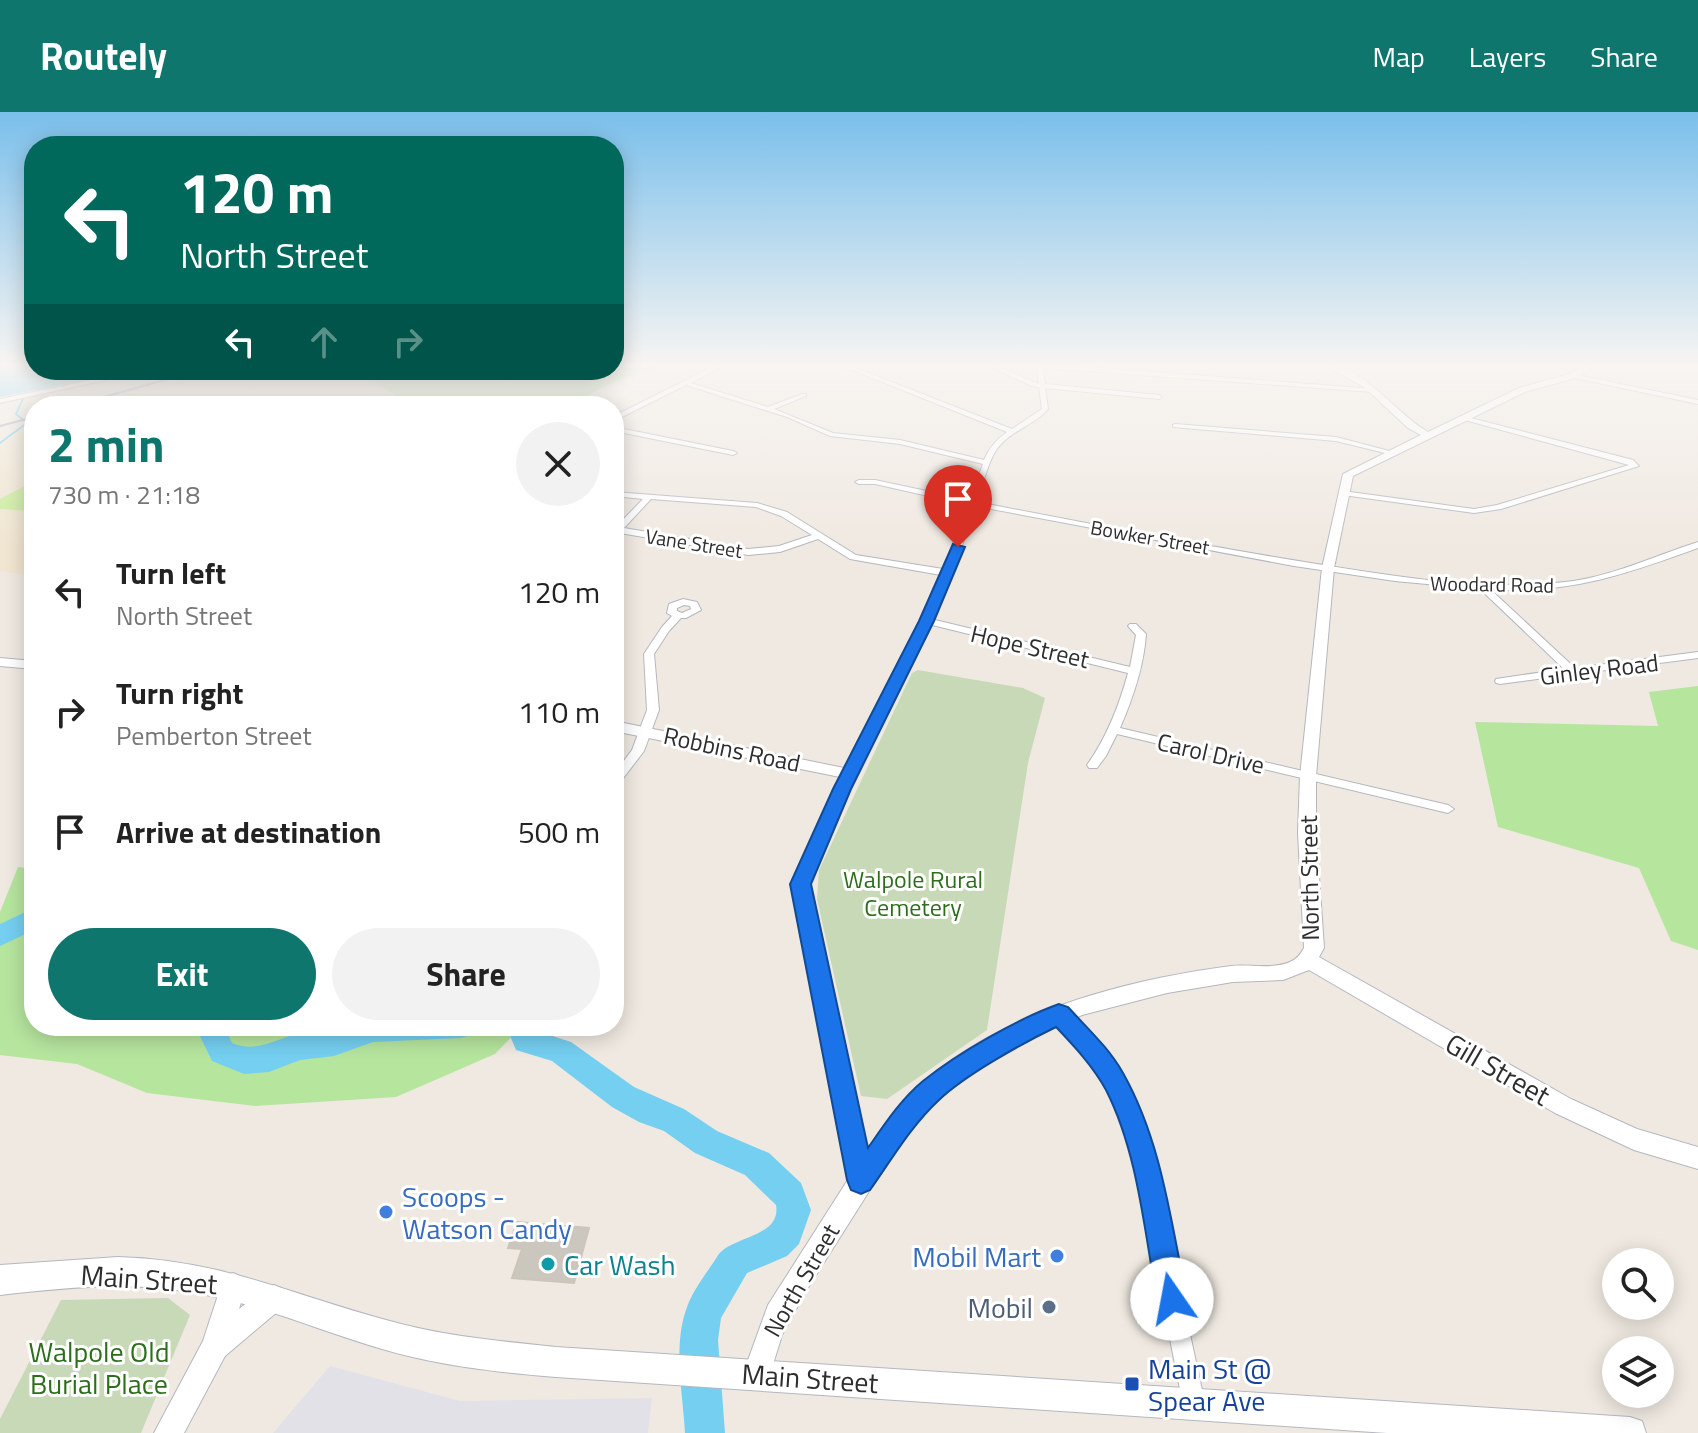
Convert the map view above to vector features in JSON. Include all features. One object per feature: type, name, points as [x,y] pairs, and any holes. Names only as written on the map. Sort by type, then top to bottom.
[{"type":"main road","name":"Main Street","points":[[0,1280],[110,1272],[185,1276],[233,1286],[411,1342],[469,1353],[1630,1433]]},
{"type":"street","points":[[807,425],[832,435],[900,442],[986,463]]},
{"type":"street","points":[[994,425],[1013,432]]},
{"type":"street","points":[[861,1180],[801,884],[849,774],[948,573],[986,463],[999,441],[1026,425]]},
{"type":"street","points":[[1410,425],[1426,434]]},
{"type":"street","name":"North Street","points":[[757,1374],[765,1338],[779,1309],[861,1180],[906,1116],[932,1089],[1016,1035],[1059,1014],[1120,995],[1232,974],[1287,970],[1308,960],[1314,948],[1307,833],[1308,776],[1328,568],[1343,493],[1348,474],[1448,425]]},
{"type":"street","points":[[1343,493],[1474,511],[1498,507],[1635,466],[1630,462],[1488,425]]},
{"type":"street","points":[[1175,426],[1336,439],[1389,452]]},
{"type":"street","points":[[624,431],[733,453]]},
{"type":"street","name":"Bowker Street","points":[[859,482],[875,482],[1328,568]]},
{"type":"street","points":[[624,495],[757,505],[784,514],[853,557],[948,573]]},
{"type":"street","points":[[624,524],[649,497]]},
{"type":"street","name":"Vane Street","points":[[624,533],[748,552],[780,549],[817,536]]},
{"type":"street","name":"Woodard Road","points":[[1328,568],[1421,583],[1484,588],[1567,584],[1617,573],[1698,545]]},
{"type":"street","points":[[1484,588],[1573,672]]},
{"type":"street","points":[[624,769],[638,751],[653,710],[649,654],[665,629],[679,615]]},
{"type":"street","name":"Hope Street","points":[[926,621],[1133,671]]},
{"type":"street","points":[[1093,765],[1104,755],[1114,730],[1142,640],[1141,634],[1133,626]]},
{"type":"street","name":"Ginley Road","points":[[1500,681],[1698,655]]},
{"type":"street","points":[[0,662],[24,664]]},
{"type":"street","name":"Robbins Road","points":[[624,728],[849,774]]},
{"type":"street","name":"Carol Drive","points":[[1114,730],[1448,809]]},
{"type":"street","name":"Gill Street","points":[[1308,960],[1563,1106],[1634,1139],[1698,1158]]},
{"type":"street","points":[[1059,1014],[1096,1054],[1114,1080],[1138,1134],[1194,1405]]},
{"type":"street","points":[[168,1433],[215,1346],[233,1286]]},
{"type":"street","points":[[215,1346],[274,1298]]},
{"type":"shaded area","points":[[24,429],[24,575],[0,571],[0,447]]},
{"type":"shaded area","points":[[330,1366],[460,1401],[652,1398],[648,1433],[273,1433]]},
{"type":"green space","points":[[24,486],[24,510],[0,509],[0,499]]},
{"type":"green space","name":"Walpole Rural Cemetery","points":[[918,670],[1023,688],[1045,698],[1028,763],[987,1030],[887,1099],[861,1096],[817,899],[819,870],[912,673]]},
{"type":"green space","points":[[1698,686],[1698,950],[1671,941],[1639,868],[1498,827],[1475,722],[1658,726],[1649,692]]},
{"type":"green space","points":[[18,867],[24,868],[24,1036],[512,1036],[495,1054],[396,1097],[255,1106],[147,1093],[77,1064],[0,1055],[0,912]]},
{"type":"green space","name":"Walpole Old Burial Place","points":[[168,1298],[190,1315],[141,1433],[0,1433],[0,1419],[61,1300]]},
{"type":"building","name":"Car Wash","points":[[517,1222],[589,1228],[574,1283],[512,1278],[522,1249],[508,1248]]},
{"type":"waterway","points":[[0,443],[24,425]]},
{"type":"waterway","points":[[0,936],[24,923]]},
{"type":"waterway","points":[[214,1036],[222,1052],[244,1061],[269,1059],[298,1047],[334,1043],[355,1036]]},
{"type":"waterway","points":[[524,1036],[526,1041],[561,1051],[623,1097],[650,1112],[673,1119],[706,1142],[757,1164],[789,1195],[794,1210],[787,1232],[775,1244],[735,1260],[703,1313],[699,1340],[705,1433]]},
{"type":"railway","points":[[0,426],[5,425]]},
{"type":"place","name":"Scoops - Watson Candy","points":[[386,1212]]},
{"type":"place","name":"Mobil Mart","points":[[1057,1256]]},
{"type":"place","name":"Car Wash","points":[[548,1264]]},
{"type":"place","name":"Mobil","points":[[1049,1307]]},
{"type":"place","name":"Main St @ Spear Ave","points":[[1132,1384]]},
{"type":"route","points":[[958,547],[926,621],[842,789],[801,884],[861,1180],[906,1116],[932,1089],[1016,1035],[1059,1014],[1096,1054],[1114,1080],[1138,1134],[1172,1299]]}]
